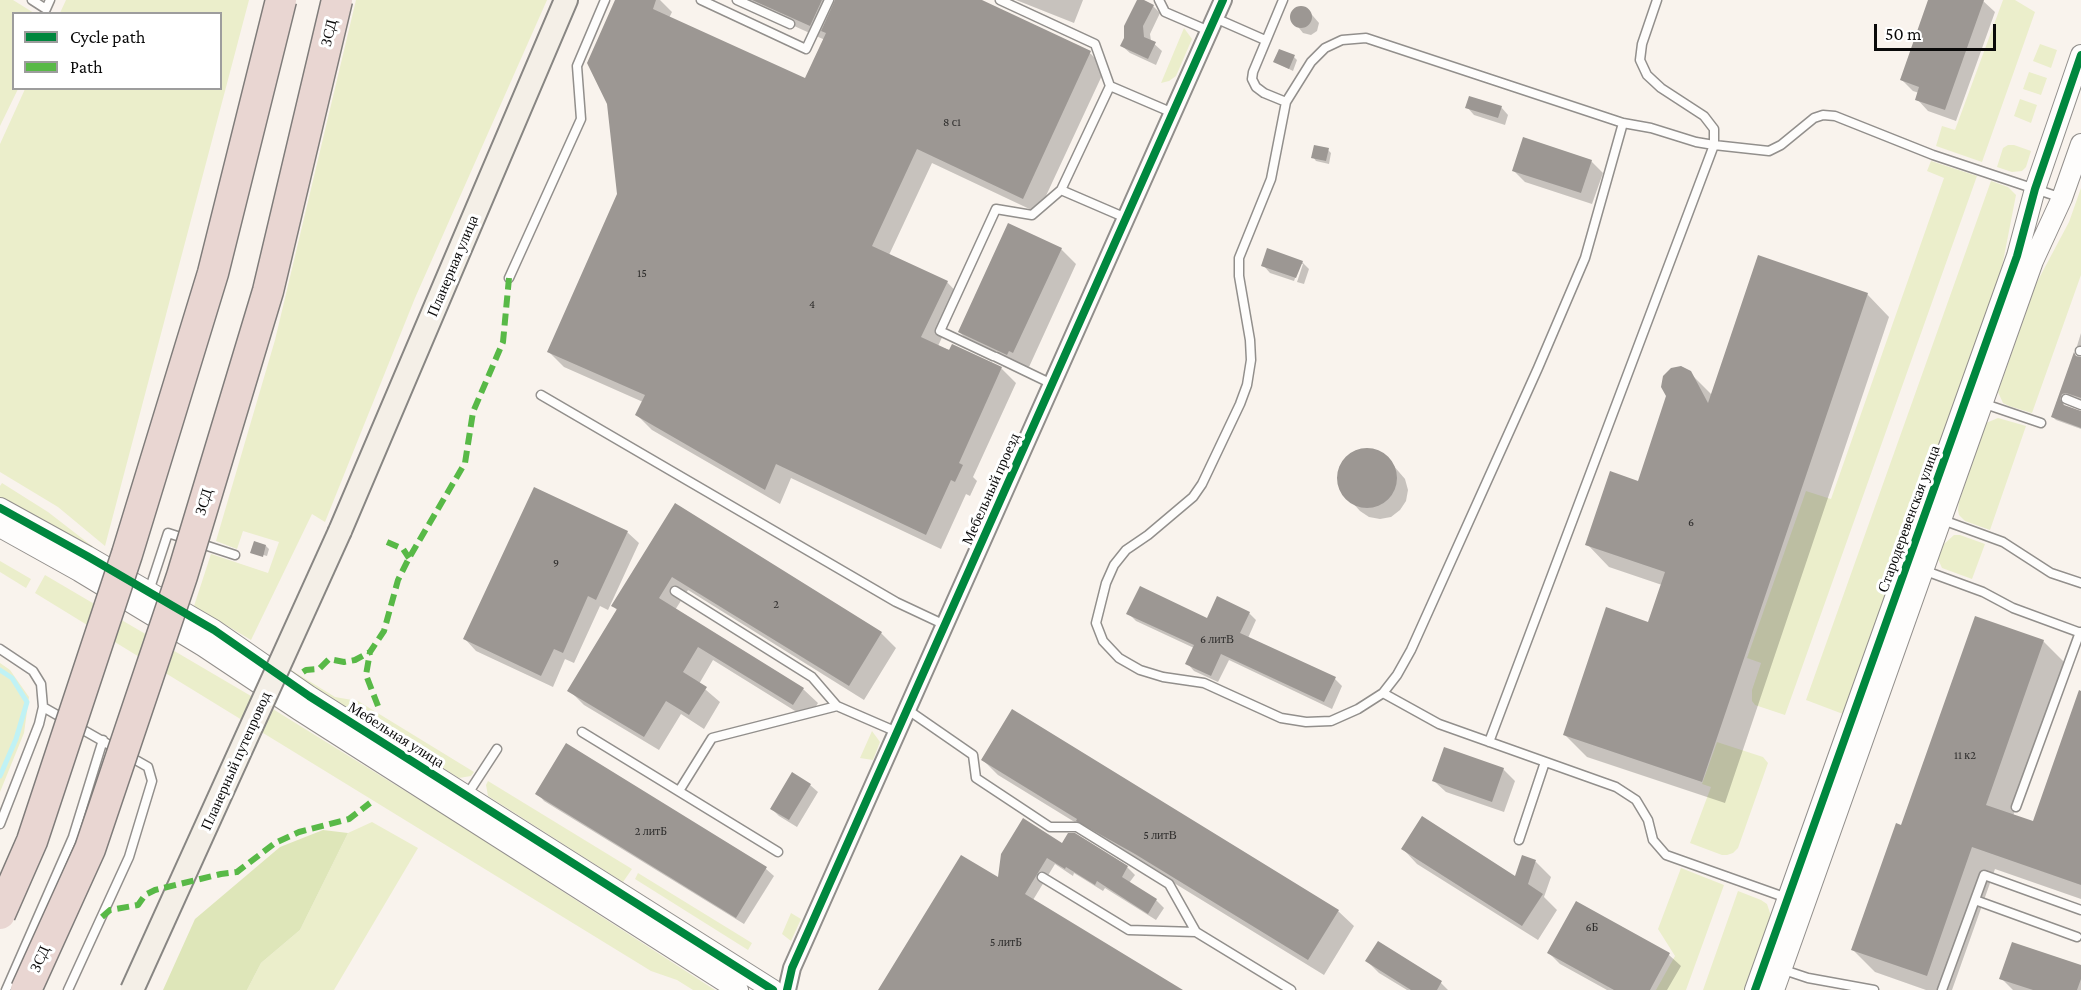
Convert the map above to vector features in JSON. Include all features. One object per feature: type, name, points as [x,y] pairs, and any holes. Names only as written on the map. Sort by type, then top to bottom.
[{"type":"highway","points":[[0,914],[32,841],[127,554],[213,273],[281,0]]},
{"type":"highway","name":"ЗСД","points":[[26,990],[90,849],[182,576],[268,291],[337,0]]},
{"type":"main road","name":"Планерная улица","points":[[340,531],[566,0]]},
{"type":"main road","name":"Планерный путепровод","points":[[132,990],[340,531]]},
{"type":"street","name":"Мебельный проезд","points":[[787,990],[792,968],[1223,0]]},
{"type":"street","name":"Стародеревенская улица","points":[[1755,990],[1773,966],[1974,400],[2035,189],[2081,55]]},
{"type":"street","name":"Стародеревенская улица","points":[[1974,400],[2062,198],[2081,144]]},
{"type":"street","name":"Мебельная улица","points":[[0,508],[214,630],[462,803],[738,990]]},
{"type":"street","name":"Мебельная улица","points":[[0,527],[79,571],[203,646],[299,711],[462,803],[773,990]]},
{"type":"street","name":"Стародеревенская улица","points":[[1773,966],[1774,990]]},
{"type":"lane","points":[[32,0],[46,9],[50,0]]},
{"type":"lane","points":[[509,278],[581,119],[577,66],[605,0]]},
{"type":"lane","points":[[701,0],[806,49],[829,0]]},
{"type":"lane","points":[[737,0],[790,24]]},
{"type":"lane","points":[[1000,0],[1095,44],[1110,86],[1061,189],[1032,215],[996,209],[940,331],[1052,384]]},
{"type":"lane","points":[[1159,0],[1165,12],[1265,40]]},
{"type":"lane","points":[[1283,0],[1265,40],[1252,80],[1256,87],[1264,93],[1286,102]]},
{"type":"lane","points":[[1489,742],[1714,145],[1714,129],[1704,116],[1647,75],[1640,60],[1642,44],[1657,0]]},
{"type":"lane","points":[[1623,123],[1585,258],[1411,650],[1397,675],[1383,693],[1358,709],[1331,721],[1306,722],[1281,718],[1204,683],[1163,677],[1140,670],[1119,658],[1103,641],[1096,623],[1106,583],[1114,566],[1126,550],[1149,535],[1193,497],[1202,484],[1247,384],[1251,360],[1250,340],[1239,276],[1239,258],[1270,179],[1286,102],[1311,62],[1325,48],[1342,40],[1366,38],[1623,123],[1652,128],[1696,142],[1714,145],[1769,151],[1781,146],[1814,118],[1823,115],[1835,116],[1933,155],[2062,198]]},
{"type":"lane","points":[[1110,86],[1173,113]]},
{"type":"lane","points":[[1061,189],[1126,218]]},
{"type":"lane","points":[[541,395],[896,602],[945,625]]},
{"type":"lane","points":[[2066,399],[2081,405]]},
{"type":"lane","points":[[1974,400],[2041,423]]},
{"type":"lane","points":[[1933,517],[2003,542],[2052,573],[2081,583]]},
{"type":"lane","points":[[149,592],[168,533],[234,555]]},
{"type":"lane","points":[[1915,567],[1983,592],[2013,608],[2080,633],[2016,807]]},
{"type":"lane","points":[[675,591],[812,677],[837,706],[897,732]]},
{"type":"lane","points":[[0,649],[33,671],[40,684],[44,707],[0,824]]},
{"type":"lane","points":[[1383,693],[1439,724],[1616,787],[1636,800],[1648,820],[1653,840],[1666,855],[1796,901]]},
{"type":"lane","points":[[679,791],[712,738],[837,706]]},
{"type":"lane","points":[[44,707],[148,767],[152,780],[129,857],[68,990]]},
{"type":"lane","points":[[908,710],[973,755],[976,778],[1050,827],[1077,827],[1169,884],[1196,932],[1291,990]]},
{"type":"lane","points":[[582,732],[778,852]]},
{"type":"lane","points":[[6,990],[73,837],[103,740]]},
{"type":"lane","points":[[462,803],[497,749]]},
{"type":"lane","points":[[1519,840],[1545,762]]},
{"type":"lane","points":[[1942,990],[1984,875],[2081,909]]},
{"type":"lane","points":[[1042,877],[1129,930],[1196,932]]},
{"type":"lane","points":[[1975,900],[2077,937]]},
{"type":"lane","points":[[1773,966],[1808,978],[1874,990]]},
{"type":"green space","points":[[0,0],[13,0],[32,12],[12,12],[12,90],[18,90],[0,126]]},
{"type":"green space","points":[[66,0],[249,0],[105,546],[58,507],[0,472],[0,144],[25,90],[222,90],[222,12],[60,12]]},
{"type":"green space","points":[[356,0],[547,0],[415,298],[325,522],[312,514],[251,640],[194,606],[211,554],[268,573],[279,542],[243,531],[237,549],[216,541],[275,340]]},
{"type":"green space","points":[[2003,0],[2015,0],[2035,12],[1982,162],[1936,146],[1942,126],[1955,130]]},
{"type":"green space","points":[[1184,28],[1192,39],[1176,76],[1161,83]]},
{"type":"green space","points":[[2040,44],[2057,50],[2051,68],[2033,61]]},
{"type":"green space","points":[[2029,72],[2047,78],[2041,95],[2023,89]]},
{"type":"green space","points":[[2020,99],[2037,105],[2031,123],[2014,116]]},
{"type":"green space","points":[[2008,145],[2031,151],[2026,167],[2022,171],[2012,172],[1997,167],[2003,148]]},
{"type":"green space","points":[[1931,161],[1977,176],[1785,715],[1755,705],[1752,701],[1752,690],[1761,663],[1747,658],[1806,491],[1831,499],[1944,178],[1927,171]]},
{"type":"green space","points":[[1991,181],[2008,187],[2016,195],[2001,272],[1843,714],[1806,700]]},
{"type":"green space","points":[[2081,188],[2081,275],[2032,413],[2003,403],[1998,392],[2036,284],[2069,222]]},
{"type":"green space","points":[[1998,418],[2026,426],[1990,530],[1965,521],[1959,515],[1958,510],[1986,423]]},
{"type":"green space","points":[[2,483],[48,512],[101,553],[0,502]]},
{"type":"green space","points":[[1954,535],[1985,544],[1972,579],[1942,568],[1938,559],[1944,544]]},
{"type":"green space","points":[[0,561],[31,579],[26,588],[0,572]]},
{"type":"green space","points":[[45,575],[268,706],[452,820],[715,990],[693,990],[677,980],[651,971],[35,593]]},
{"type":"green space","points":[[155,586],[335,697],[358,701],[474,772],[471,776],[459,778],[333,699],[156,595]]},
{"type":"green space","points":[[0,663],[10,670],[29,697],[24,733],[0,792]]},
{"type":"green space","points":[[872,731],[880,742],[873,760],[860,758]]},
{"type":"green space","points":[[1717,742],[1763,757],[1768,763],[1738,848],[1727,855],[1690,843],[1711,787],[1702,784]]},
{"type":"green space","points":[[488,781],[632,869],[623,882],[488,796],[486,785]]},
{"type":"green space","points":[[372,822],[418,848],[334,990],[247,990],[261,963],[300,930],[348,833]]},
{"type":"green space","points":[[323,830],[348,833],[300,930],[261,963],[247,990],[163,990],[195,919],[280,847]]},
{"type":"green space","points":[[1681,868],[1724,885],[1686,990],[1656,990],[1675,956],[1658,929]]},
{"type":"green space","points":[[638,873],[752,943],[748,950],[635,879]]},
{"type":"green space","points":[[1738,891],[1767,904],[1771,916],[1744,990],[1703,990]]},
{"type":"green space","points":[[791,913],[801,919],[791,941],[782,934]]},
{"type":"building","points":[[615,0],[656,0],[653,9],[805,78],[826,33],[821,31],[835,0],[982,0],[1091,51],[1023,199],[917,149],[872,246],[948,281],[921,337],[949,350],[952,344],[1002,367],[959,463],[963,465],[955,482],[951,480],[926,535],[776,464],[765,490],[635,415],[645,395],[547,352],[617,194],[607,104],[587,63]]},
{"type":"building","points":[[752,0],[822,0],[810,26]]},
{"type":"building","points":[[1137,0],[1144,0],[1154,5],[1143,26],[1144,37],[1156,42],[1148,59],[1120,46],[1124,38],[1124,26]]},
{"type":"building","points":[[1928,0],[1984,0],[1945,110],[1915,100],[1919,87],[1900,80]]},
{"type":"building","points":[[1301,6],[1309,9],[1312,17],[1309,25],[1301,28],[1293,25],[1290,17],[1293,9]]},
{"type":"building","points":[[1279,49],[1295,55],[1289,69],[1273,62]]},
{"type":"building","points":[[1469,96],[1502,106],[1498,118],[1465,108]]},
{"type":"building","points":[[1523,137],[1592,160],[1581,193],[1512,171]]},
{"type":"building","points":[[1314,145],[1329,148],[1326,161],[1311,158]]},
{"type":"building","points":[[1008,223],[1062,248],[1013,353],[1009,351],[1007,355],[958,332]]},
{"type":"building","points":[[1267,248],[1303,261],[1296,278],[1261,266]]},
{"type":"building","points":[[1758,255],[1868,293],[1702,782],[1563,735],[1606,607],[1648,622],[1665,572],[1585,545],[1610,471],[1638,481],[1666,396],[1661,387],[1663,376],[1671,368],[1681,366],[1691,371],[1708,403]]},
{"type":"building","points":[[2074,352],[2076,356],[2081,357],[2081,398],[2066,393],[2062,394],[2060,399],[2064,405],[2081,411],[2081,428],[2051,417]]},
{"type":"building","points":[[1367,448],[1388,457],[1397,478],[1388,499],[1367,508],[1346,499],[1337,478],[1346,457]]},
{"type":"building","points":[[534,487],[628,531],[596,600],[588,596],[563,653],[554,649],[541,676],[463,639]]},
{"type":"building","points":[[675,503],[882,632],[849,686],[672,577],[659,598],[804,688],[793,705],[698,647],[683,672],[707,687],[689,715],[666,701],[644,737],[567,691],[617,609],[611,606]]},
{"type":"building","points":[[254,541],[266,545],[263,557],[250,553]]},
{"type":"building","points":[[1140,586],[1207,618],[1217,596],[1250,612],[1240,633],[1336,677],[1324,702],[1221,654],[1211,676],[1185,664],[1194,645],[1126,614]]},
{"type":"building","points":[[1975,616],[2044,640],[1986,805],[2033,821],[2079,690],[2081,691],[2081,885],[1972,847],[1927,976],[1851,950],[1896,823],[1901,825]]},
{"type":"building","points":[[1012,709],[1339,910],[1308,960],[1135,854],[1076,821],[1077,819],[981,760]]},
{"type":"building","points":[[566,743],[767,867],[736,918],[535,794]]},
{"type":"building","points":[[1444,747],[1504,768],[1492,802],[1432,781]]},
{"type":"building","points":[[792,772],[811,784],[789,820],[770,809]]},
{"type":"building","points":[[1422,816],[1515,876],[1522,855],[1536,860],[1528,884],[1543,894],[1522,926],[1401,849]]},
{"type":"building","points":[[1023,818],[1062,843],[1068,833],[1075,833],[1128,866],[1122,877],[1157,899],[1148,914],[1097,881],[1095,885],[1047,858],[1025,894],[1183,990],[878,990],[961,855],[998,877],[1001,854]]},
{"type":"building","points":[[1576,901],[1670,953],[1650,990],[1614,990],[1547,953]]},
{"type":"building","points":[[1378,941],[1442,981],[1437,990],[1411,990],[1365,961]]},
{"type":"building","points":[[2012,942],[2081,965],[2081,979],[2077,990],[2033,990],[1999,979]]},
{"type":"waterway","points":[[0,670],[12,678],[27,702],[16,739],[0,776]]},
{"type":"marked path","points":[[378,706],[366,675],[370,652],[384,631],[398,580],[409,558],[465,463],[473,412],[503,342],[509,278]]},
{"type":"marked path","points":[[387,542],[403,549],[409,558]]},
{"type":"marked path","points":[[303,672],[319,669],[329,659],[344,662],[355,660],[370,652]]},
{"type":"marked path","points":[[102,917],[110,910],[138,905],[145,895],[155,890],[237,872],[275,843],[299,832],[349,819],[370,803]]},
{"type":"cycle path","points":[[787,990],[792,968],[1223,0]]},
{"type":"cycle path","points":[[1755,990],[2017,256],[2035,189],[2081,55]]},
{"type":"cycle path","points":[[0,508],[214,630],[309,696],[773,990]]}]
